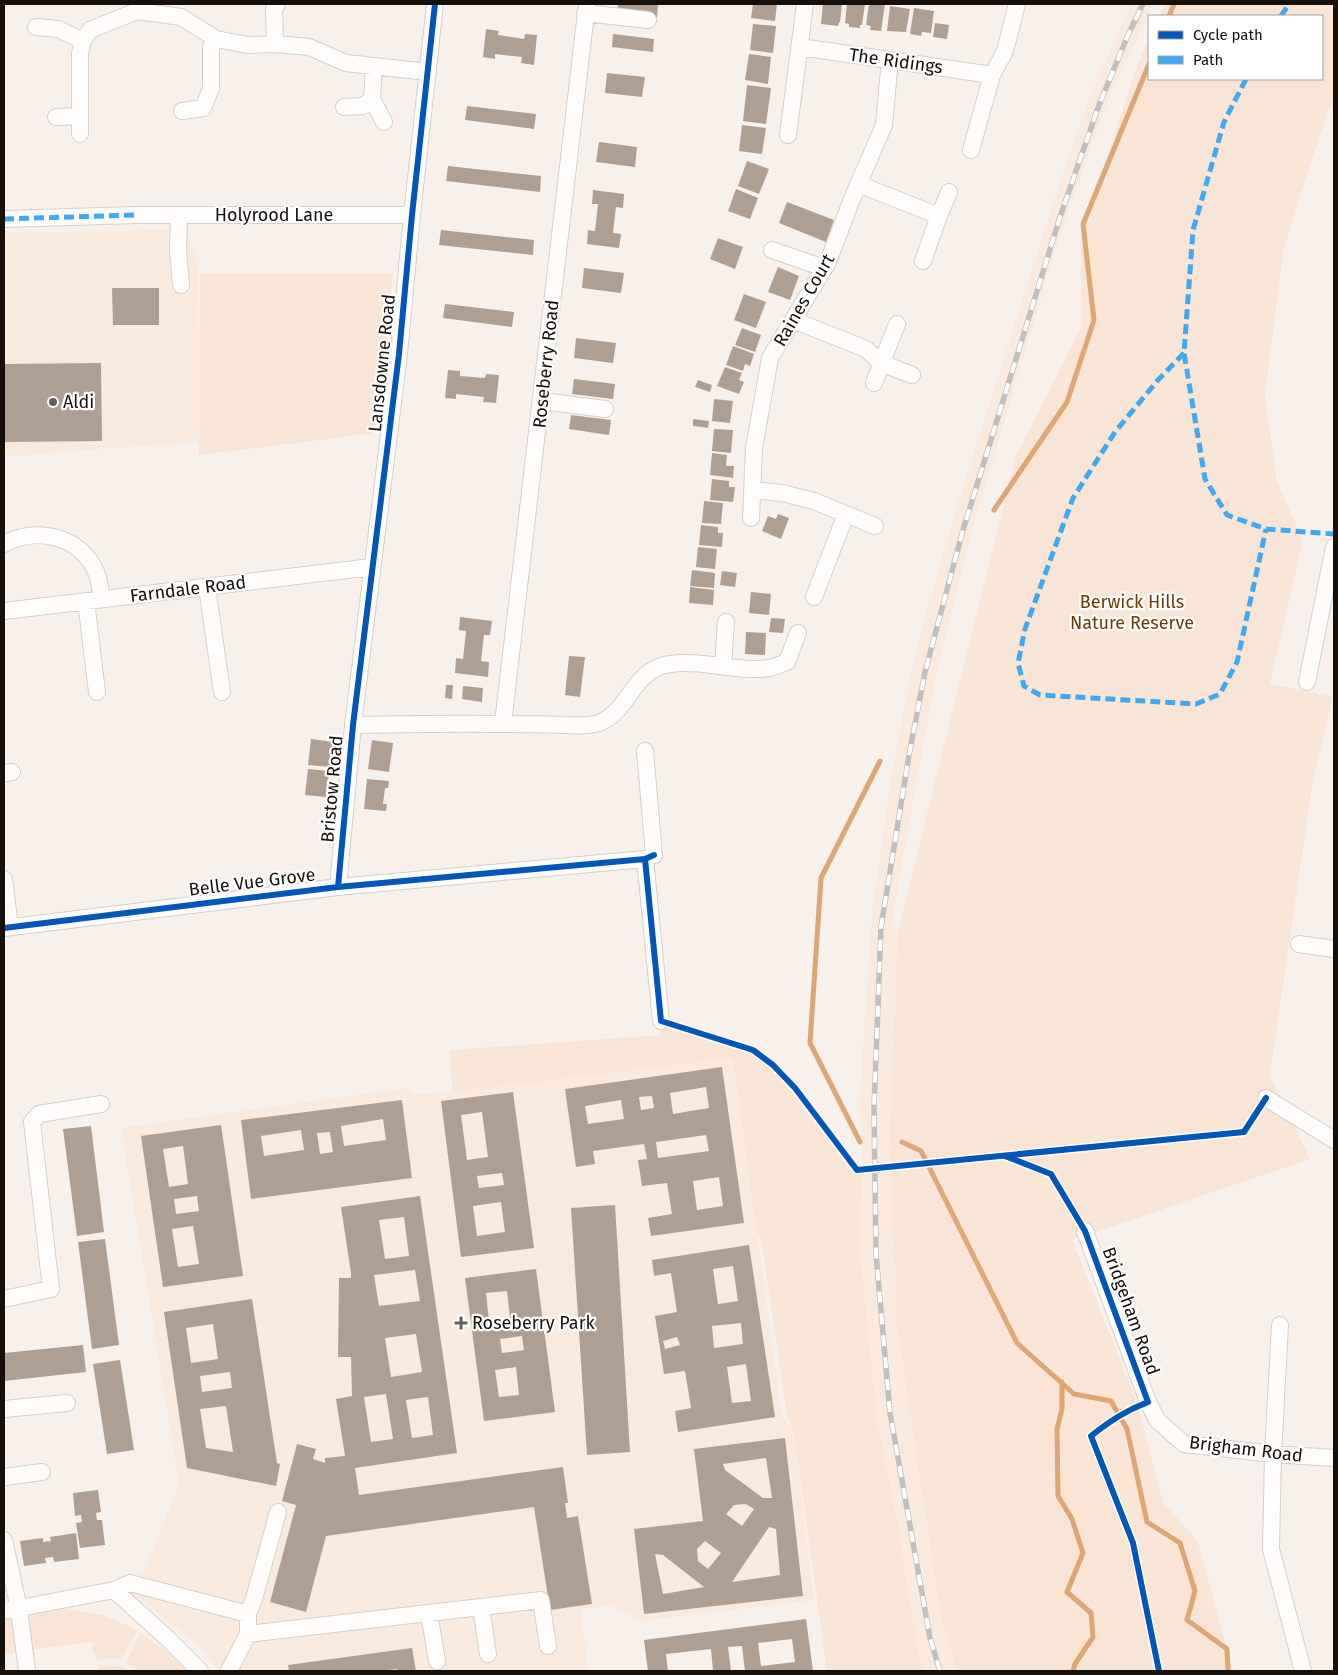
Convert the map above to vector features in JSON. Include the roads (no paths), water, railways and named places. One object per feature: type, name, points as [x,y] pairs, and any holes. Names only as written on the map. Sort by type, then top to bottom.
[{"type":"street","points":[[274,44],[274,9],[277,4]]},
{"type":"street","name":"Lansdowne Road","points":[[353,725],[399,354],[435,4]]},
{"type":"street","points":[[788,135],[805,4]]},
{"type":"street","points":[[971,150],[992,75],[1004,51],[1016,4]]},
{"type":"street","points":[[80,134],[80,53],[83,41],[90,30],[137,7],[180,17],[216,40],[248,45],[274,44],[309,47],[346,63],[428,72]]},
{"type":"street","points":[[586,8],[648,20]]},
{"type":"street","name":"Roseberry Road","points":[[503,724],[542,401],[586,8]]},
{"type":"street","points":[[36,27],[58,29],[83,41]]},
{"type":"street","points":[[182,111],[203,108],[211,88],[211,47],[216,40]]},
{"type":"street","name":"The Ridings","points":[[800,47],[992,75]]},
{"type":"street","name":"Raines Court","points":[[752,518],[754,448],[770,358],[828,262],[858,184],[884,125],[890,60]]},
{"type":"street","points":[[374,66],[372,99],[384,122]]},
{"type":"street","points":[[344,107],[363,106],[372,99]]},
{"type":"street","points":[[56,117],[80,116]]},
{"type":"street","points":[[858,184],[940,216]]},
{"type":"street","points":[[923,261],[948,192]]},
{"type":"street","name":"Holyrood Lane","points":[[4,219],[136,215],[412,215]]},
{"type":"street","points":[[179,215],[180,286]]},
{"type":"street","points":[[772,250],[824,268]]},
{"type":"street","points":[[793,320],[866,349],[881,363],[912,375]]},
{"type":"street","points":[[874,383],[897,324]]},
{"type":"street","points":[[542,401],[605,409]]},
{"type":"street","points":[[753,490],[782,493],[814,501],[875,526]]},
{"type":"street","points":[[814,597],[846,514]]},
{"type":"street","points":[[4,544],[12,539],[36,535],[59,538],[70,543],[90,561],[96,572],[94,600],[97,692]]},
{"type":"street","points":[[1307,682],[1334,547]]},
{"type":"street","name":"Farndale Road","points":[[4,611],[372,566]]},
{"type":"street","points":[[208,587],[222,692]]},
{"type":"street","points":[[723,666],[726,622]]},
{"type":"street","points":[[353,725],[585,725],[600,722],[612,716],[637,682],[657,668],[670,664],[769,668],[786,662],[798,632]]},
{"type":"street","name":"Bristow Road","points":[[338,887],[353,725]]},
{"type":"street","points":[[645,752],[649,857],[661,1021]]},
{"type":"street","name":"Belle Vue Grove","points":[[7,928],[338,887],[649,857]]},
{"type":"street","points":[[4,879],[7,928]]},
{"type":"street","points":[[1299,944],[1334,949]]},
{"type":"street","points":[[1266,1098],[1334,1140]]},
{"type":"street","points":[[4,1299],[51,1289],[32,1122],[39,1114],[101,1104]]},
{"type":"street","name":"Bridgeham Road","points":[[1085,1231],[1148,1402]]},
{"type":"street","points":[[1280,1325],[1273,1454],[1271,1549],[1303,1671]]},
{"type":"street","name":"Brigham Road","points":[[1148,1402],[1157,1420],[1184,1444],[1273,1454],[1334,1458]]},
{"type":"street","points":[[4,1408],[67,1403]]},
{"type":"street","points":[[4,1477],[42,1472]]},
{"type":"street","points":[[230,1671],[248,1634],[248,1614],[254,1599],[278,1512]]},
{"type":"street","points":[[4,1540],[11,1610],[27,1671]]},
{"type":"street","points":[[11,1610],[114,1590],[130,1583],[248,1614]]},
{"type":"street","points":[[114,1590],[200,1671]]},
{"type":"street","points":[[248,1634],[541,1600],[548,1646]]},
{"type":"street","points":[[481,1607],[488,1654]]},
{"type":"street","points":[[429,1613],[437,1661]]},
{"type":"waterway","points":[[1169,15],[1174,4]]},
{"type":"waterway","points":[[994,510],[1067,402],[1094,320],[1083,224],[1148,66]]},
{"type":"waterway","points":[[860,1142],[810,1043],[821,878],[880,761]]},
{"type":"waterway","points":[[902,1142],[921,1151],[1017,1343],[1074,1394],[1111,1401],[1127,1429],[1147,1522],[1180,1543],[1195,1591],[1187,1620],[1227,1649],[1228,1671]]},
{"type":"waterway","points":[[1062,1382],[1062,1409],[1057,1429],[1058,1496],[1072,1519],[1083,1553],[1067,1592],[1091,1613],[1093,1637],[1075,1664],[1073,1671]]},
{"type":"railway","points":[[940,1671],[930,1638],[890,1413],[876,1254],[874,1109],[881,927],[909,755],[925,672],[963,530],[1060,217],[1099,105],[1143,4]]},
{"type":"place","name":"Aldi","points":[[53,402]]},
{"type":"place","name":"Roseberry Park","points":[[461,1323]]},
{"type":"park label","name":"Berwick Hills Nature Reserve","points":[[1132,612]]}]
